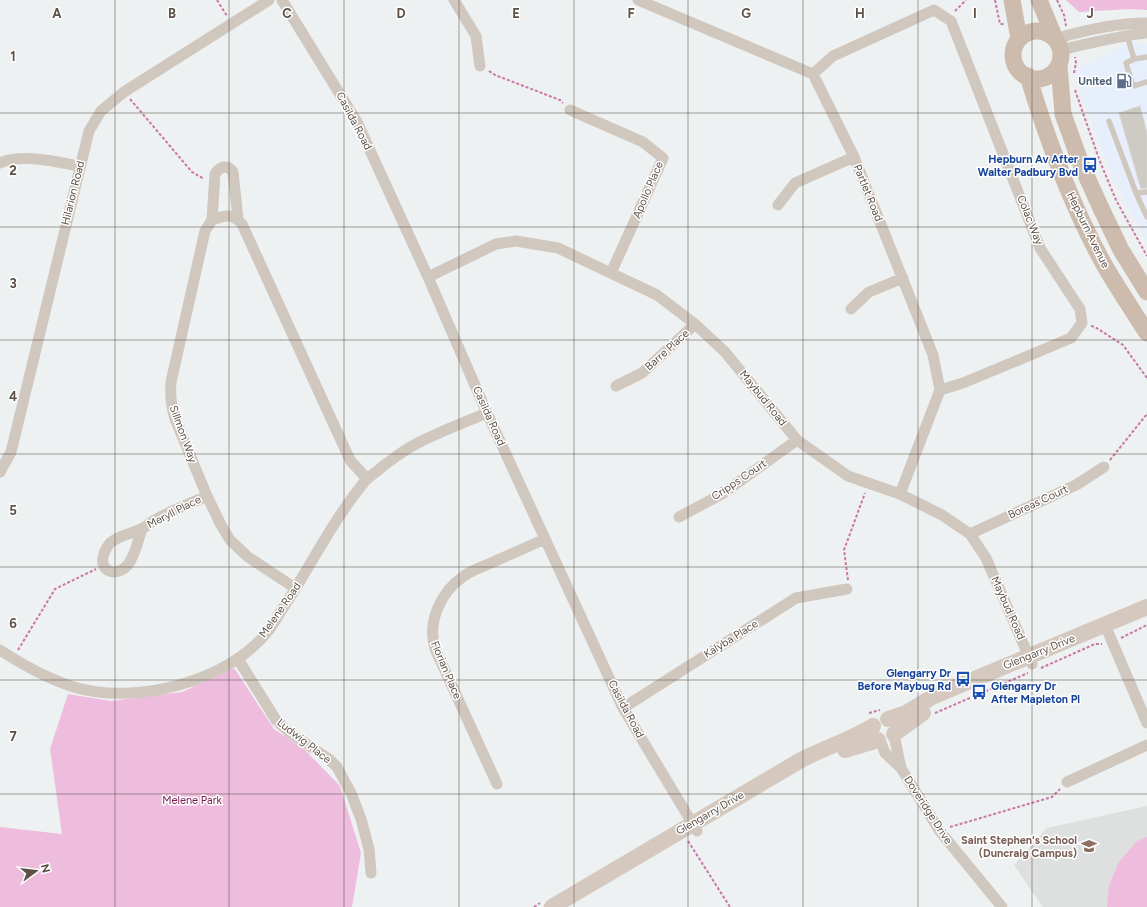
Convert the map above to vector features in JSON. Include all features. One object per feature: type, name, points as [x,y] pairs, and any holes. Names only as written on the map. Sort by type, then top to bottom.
[{"type":"main road","points":[[1012,0],[1019,39]]},
{"type":"main road","name":"Hepburn Avenue","points":[[1038,0],[1057,48],[1063,114],[1081,164],[1121,250],[1147,292]]},
{"type":"main road","points":[[1039,30],[1047,32],[1057,48],[1054,72],[1047,77],[1040,79],[1028,76],[1018,69],[1014,62],[1013,54],[1019,39],[1032,31],[1039,30]]},
{"type":"main road","name":"Hepburn Avenue","points":[[1028,76],[1039,113],[1069,191],[1106,267],[1147,333]]},
{"type":"main road","name":"Glengarry Drive","points":[[1109,634],[1147,607]]},
{"type":"main road","name":"Glengarry Drive","points":[[552,907],[816,763],[885,732],[906,713],[934,696],[1030,660],[1109,634],[1147,617]]},
{"type":"main road","name":"Glengarry Drive","points":[[569,907],[692,832]]},
{"type":"street","name":"Hilarion Road","points":[[0,472],[11,452],[79,166],[89,131],[101,111],[124,92],[269,0]]},
{"type":"street","name":"Casilda Road","points":[[282,0],[357,122],[428,277],[487,413],[623,708],[692,832]]},
{"type":"street","points":[[454,0],[476,36],[480,66]]},
{"type":"street","points":[[638,0],[813,74],[833,56],[934,10],[951,21]]},
{"type":"street","name":"Colac Way","points":[[951,21],[1040,248],[1080,309],[1082,323]]},
{"type":"street","points":[[1057,48],[1098,28],[1133,23],[1147,23]]},
{"type":"street","points":[[1057,48],[1127,35],[1147,33]]},
{"type":"street","name":"Partlet Road","points":[[813,74],[854,157],[934,355],[940,390]]},
{"type":"street","name":"Apollo Place","points":[[570,110],[643,142],[663,158],[611,273]]},
{"type":"street","points":[[778,205],[795,183],[854,157]]},
{"type":"street","points":[[0,163],[6,160],[39,158],[79,166]]},
{"type":"street","name":"Sillmon Way","points":[[296,588],[248,558],[230,540],[207,496],[175,419],[170,399],[171,382],[205,231],[212,220],[215,174],[218,169],[222,167],[227,166],[231,168],[233,172],[238,219],[252,245],[350,460],[367,479]]},
{"type":"street","points":[[212,220],[225,216],[231,216],[238,219]]},
{"type":"street","name":"Maybud Road","points":[[428,277],[496,244],[516,241],[558,248],[657,295],[696,324],[726,352],[797,440],[848,476],[900,494],[942,515],[970,534],[986,558],[1030,660]]},
{"type":"street","points":[[851,309],[869,292],[903,278]]},
{"type":"street","points":[[900,494],[940,390],[963,383],[1071,338],[1082,323]]},
{"type":"street","name":"Barre Place","points":[[616,386],[642,373],[696,324]]},
{"type":"street","name":"Melene Road","points":[[0,650],[40,674],[76,688],[100,692],[138,693],[185,684],[210,674],[238,659],[268,631],[348,503],[367,479],[397,455],[416,444],[487,413]]},
{"type":"street","name":"Cripps Court","points":[[678,517],[722,494],[797,440]]},
{"type":"street","name":"Boreas Court","points":[[970,534],[1076,485],[1104,467]]},
{"type":"street","name":"Meryll Place","points":[[142,529],[134,554],[124,569],[118,572],[107,570],[102,559],[104,552],[110,544],[127,534],[142,529],[154,521],[207,496]]},
{"type":"street","name":"Florian Place","points":[[497,784],[436,651],[432,641],[432,628],[435,615],[440,604],[450,589],[464,576],[545,539]]},
{"type":"street","name":"Kalyba Place","points":[[623,708],[796,598],[848,589]]},
{"type":"street","points":[[1109,634],[1147,723]]},
{"type":"street","name":"Ludwig Place","points":[[238,659],[276,720],[290,733],[329,759],[337,767],[351,793],[361,819],[369,849],[371,873]]},
{"type":"street","name":"Doveridge Drive","points":[[885,732],[901,768],[939,830],[1002,907]]},
{"type":"street","points":[[1067,782],[1147,745]]},
{"type":"lane","points":[[1127,35],[1134,59]]},
{"type":"lane","points":[[1147,57],[1134,59],[1126,63],[1133,86],[1147,82]]},
{"type":"lane","points":[[1109,121],[1136,193],[1147,217]]},
{"type":"lane","points":[[1136,193],[1147,192]]},
{"type":"path","points":[[217,0],[231,23]]},
{"type":"path","points":[[951,21],[954,12],[966,0]]},
{"type":"path","points":[[1057,0],[1064,15]]},
{"type":"path","points":[[480,66],[496,75],[560,100],[570,110]]},
{"type":"path","points":[[1074,87],[1099,158],[1116,200],[1147,256]]},
{"type":"path","points":[[124,92],[192,172],[214,184]]},
{"type":"path","points":[[1082,323],[1095,327],[1123,345],[1147,378]]},
{"type":"path","points":[[1104,467],[1147,414]]},
{"type":"path","points":[[848,589],[848,576],[844,550],[869,483]]},
{"type":"path","points":[[13,658],[54,589],[104,565]]},
{"type":"path","points":[[1109,634],[1147,625]]},
{"type":"path","points":[[939,830],[1052,797],[1067,782]]},
{"type":"path","points":[[692,832],[730,907]]},
{"type":"shaded area","points":[[1130,43],[1147,44],[1147,240],[1112,177],[1073,71]]},
{"type":"shaded area","name":"Saint Stephen's School (Duncraig Campus)","points":[[1147,806],[1147,907],[1043,907],[1014,865],[1047,828]]},
{"type":"green space","points":[[1066,0],[1147,0],[1147,10],[1130,9],[1079,12]]},
{"type":"green space","name":"Melene Park","points":[[234,668],[274,729],[305,750],[340,786],[361,853],[352,907],[0,907],[0,827],[62,834],[50,749],[68,694],[111,701],[182,692]]},
{"type":"green space","points":[[1147,837],[1147,907],[1107,907],[1109,885],[1119,862],[1137,841]]},
{"type":"building","points":[[1140,106],[1147,133],[1147,188],[1141,189],[1119,113]]},
{"type":"place","name":"United","points":[[1124,81]]},
{"type":"place","name":"Hepburn Av After Walter Padbury Bvd","points":[[1090,165]]},
{"type":"place","name":"Glengarry Dr Before Maybug Rd","points":[[963,679]]},
{"type":"place","name":"Glengarry Dr After Mapleton Pl","points":[[979,692]]},
{"type":"place","name":"Saint Stephen's School (Duncraig Campus)","points":[[1089,846]]}]
